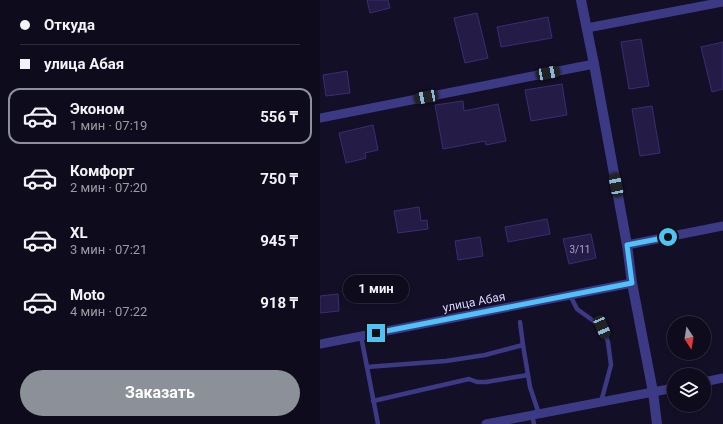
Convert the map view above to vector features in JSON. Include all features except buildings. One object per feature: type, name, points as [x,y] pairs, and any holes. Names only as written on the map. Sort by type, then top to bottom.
[{"type":"street","points":[[581,0],[627,245],[632,283],[653,392],[657,424]]},
{"type":"street","points":[[587,28],[723,2]]},
{"type":"street","points":[[320,118],[594,64]]},
{"type":"street","points":[[627,245],[723,226]]},
{"type":"street","name":"улица Абая","points":[[320,344],[632,283]]},
{"type":"street","points":[[711,381],[723,378]]},
{"type":"street","points":[[486,424],[535,418],[601,402],[667,389]]},
{"type":"lane","points":[[570,295],[577,309],[602,327],[608,342],[611,365],[601,402]]},
{"type":"lane","points":[[520,322],[535,418]]},
{"type":"lane","points":[[361,336],[378,424]]},
{"type":"lane","points":[[367,367],[446,361],[485,355],[523,346]]},
{"type":"lane","points":[[373,401],[469,379],[477,382],[486,382],[528,376]]},
{"type":"route","points":[[376,333],[632,283],[627,245],[668,237]]}]
